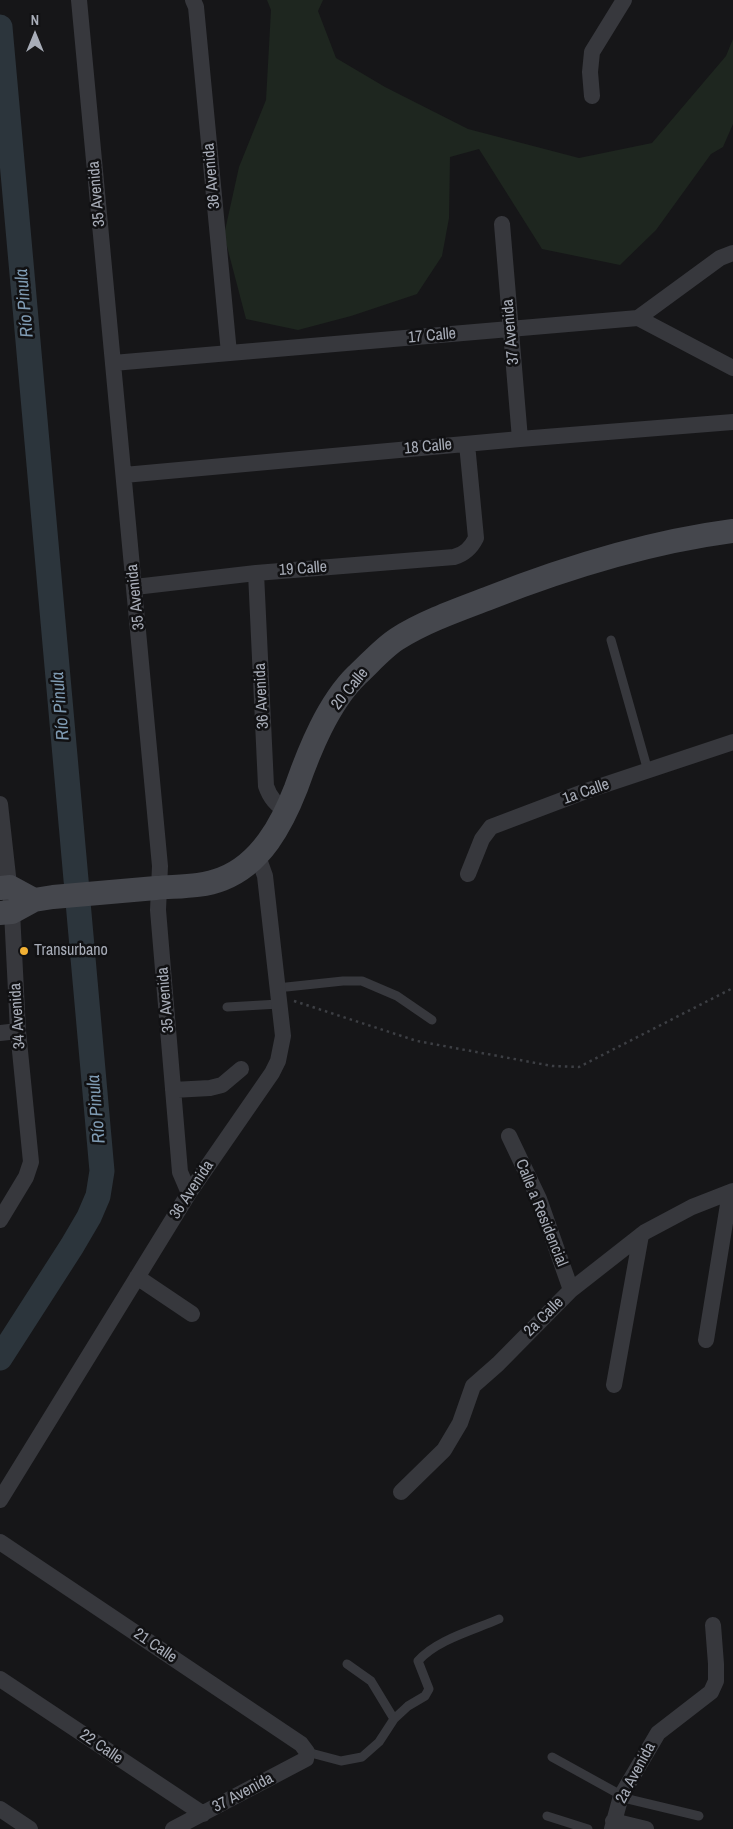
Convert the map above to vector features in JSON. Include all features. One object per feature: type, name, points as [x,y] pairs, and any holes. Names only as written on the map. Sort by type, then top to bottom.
[{"type":"main road","name":"20 Calle","points":[[6,912],[44,898],[198,884],[222,879],[243,868],[256,857],[270,840],[287,812],[319,732],[337,701],[355,677],[397,639],[450,613],[523,585],[605,558],[690,537],[733,531]]},
{"type":"main road","points":[[5,887],[44,898]]},
{"type":"street","name":"35 Avenida","points":[[79,0],[160,866],[158,910],[180,1172],[189,1193]]},
{"type":"street","name":"36 Avenida","points":[[193,0],[197,17],[229,353]]},
{"type":"street","points":[[592,96],[590,72],[592,52],[624,0]]},
{"type":"street","name":"37 Avenida","points":[[502,224],[520,439]]},
{"type":"street","points":[[732,253],[720,258],[638,318],[733,368]]},
{"type":"street","name":"17 Calle","points":[[113,363],[638,318]]},
{"type":"street","name":"18 Calle","points":[[124,474],[733,422]]},
{"type":"street","name":"19 Calle","points":[[135,587],[256,572],[460,555],[470,548],[476,538],[467,444]]},
{"type":"street","name":"36 Avenida","points":[[256,572],[266,786],[276,804],[287,812]]},
{"type":"street","name":"1a Calle","points":[[468,874],[482,839],[491,827],[586,791],[733,742]]},
{"type":"street","name":"34 Avenida","points":[[0,804],[6,912],[31,1162],[26,1177],[0,1220]]},
{"type":"street","name":"36 Avenida","points":[[0,1500],[189,1193],[272,1073],[278,1061],[283,1036],[265,876],[256,857]]},
{"type":"street","points":[[0,1032],[18,1031]]},
{"type":"street","points":[[173,1090],[210,1088],[222,1085],[241,1069]]},
{"type":"street","name":"Calle a Residencial","points":[[509,1136],[538,1199],[571,1290]]},
{"type":"street","points":[[706,1340],[732,1192]]},
{"type":"street","name":"2a Calle","points":[[402,1492],[444,1450],[460,1423],[473,1386],[498,1364],[571,1290],[641,1235],[692,1207],[732,1192]]},
{"type":"street","points":[[614,1384],[641,1235]]},
{"type":"street","points":[[138,1277],[192,1314]]},
{"type":"street","name":"21 Calle","points":[[0,1542],[302,1744],[307,1752]]},
{"type":"street","name":"2a Avenida","points":[[612,1825],[622,1796],[658,1733],[711,1692],[716,1681],[713,1625]]},
{"type":"street","name":"22 Calle","points":[[0,1679],[203,1814]]},
{"type":"street","name":"37 Avenida","points":[[173,1829],[306,1758],[307,1752]]},
{"type":"street","points":[[0,1809],[30,1829]]},
{"type":"street","points":[[612,1825],[646,1829]]},
{"type":"lane","points":[[611,640],[648,771]]},
{"type":"lane","points":[[227,1008],[343,981],[362,981],[397,996],[432,1020]]},
{"type":"lane","points":[[307,1752],[341,1761],[362,1757],[379,1742],[394,1719],[408,1706],[425,1696],[429,1689],[418,1661],[425,1653],[446,1641],[499,1619]]},
{"type":"lane","points":[[347,1664],[371,1681],[394,1719]]},
{"type":"lane","points":[[552,1757],[622,1796],[655,1807],[699,1816]]},
{"type":"lane","points":[[548,1816],[588,1829]]},
{"type":"path","points":[[278,996],[417,1041],[552,1066],[579,1067],[733,988]]},
{"type":"shaded area","points":[[267,0],[323,0],[318,11],[336,58],[385,87],[468,129],[579,158],[652,143],[726,56],[733,39],[733,124],[723,147],[711,154],[656,230],[620,265],[542,249],[479,149],[450,157],[449,218],[442,256],[417,294],[351,316],[298,330],[246,319],[224,235],[239,167],[266,100],[271,10]]},
{"type":"waterway","name":"Río Pinula","points":[[0,27],[102,1171],[98,1196],[89,1217],[0,1358]]},
{"type":"place","name":"Transurbano","points":[[24,951]]}]
